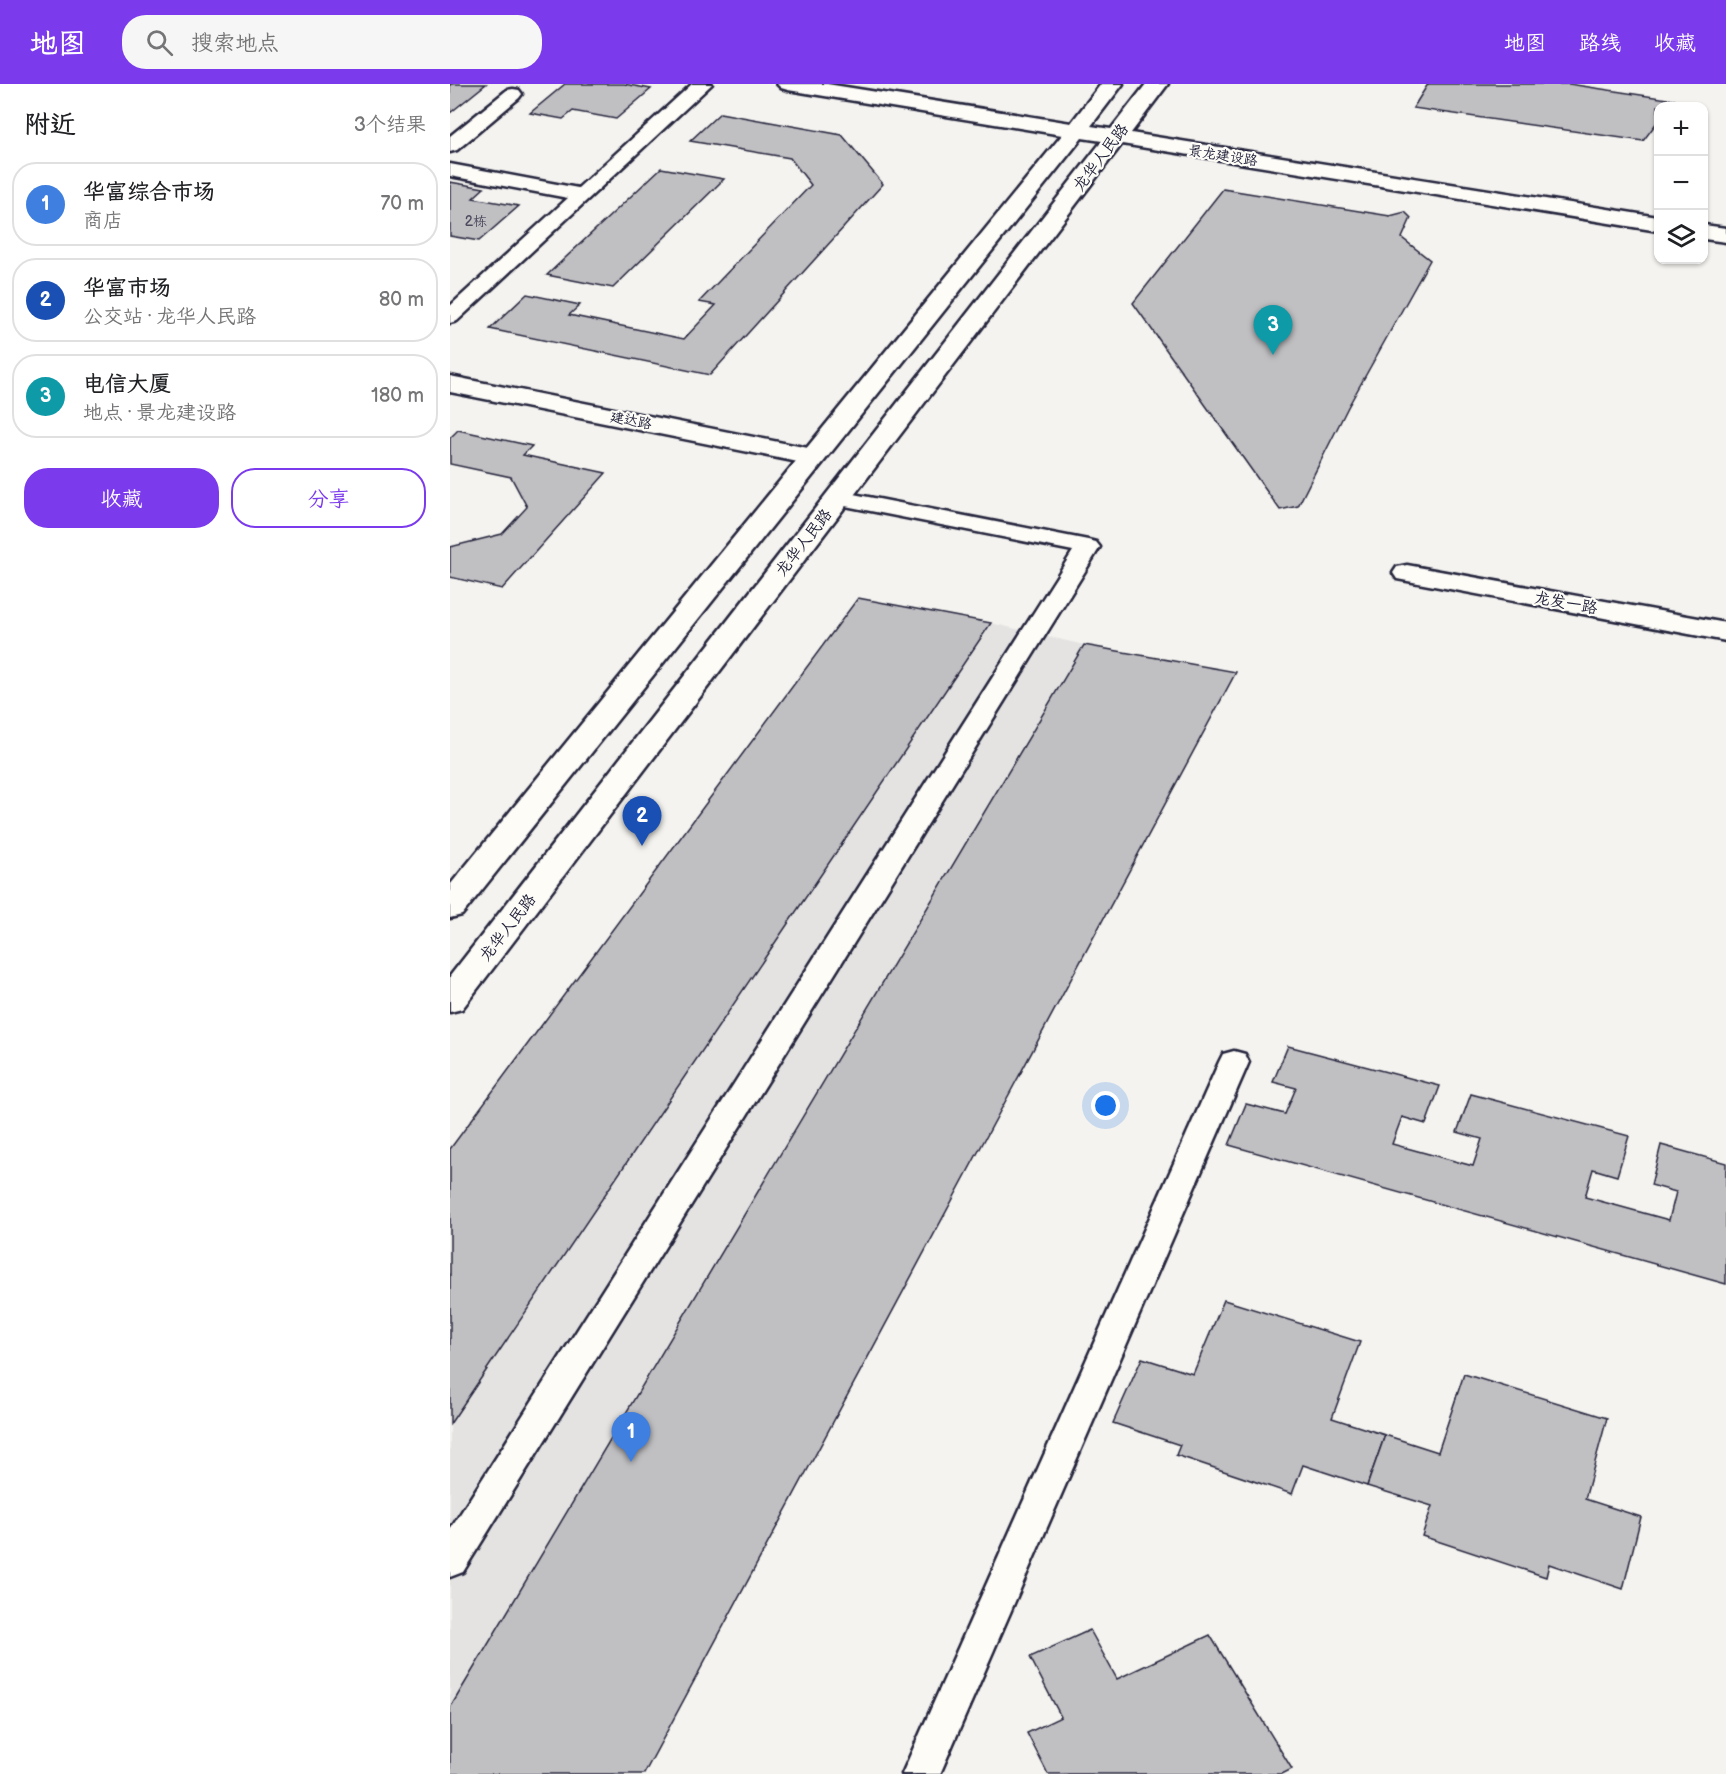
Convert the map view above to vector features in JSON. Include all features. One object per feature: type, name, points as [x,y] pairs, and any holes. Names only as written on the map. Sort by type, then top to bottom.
[{"type":"main road","name":"景龙建设路","points":[[788,84],[1082,124]]},
{"type":"main road","name":"景龙建设路","points":[[898,84],[1120,131],[1654,223]]},
{"type":"main road","points":[[450,907],[1112,84]]},
{"type":"main road","name":"龙华人民路","points":[[450,1000],[1156,84]]},
{"type":"main road","name":"景龙建设路","points":[[1120,131],[1187,135],[1654,207]]},
{"type":"main road","points":[[1708,216],[1726,219]]},
{"type":"main road","points":[[1708,232],[1726,235]]},
{"type":"main road","name":"建达路","points":[[450,384],[813,457]]},
{"type":"main road","name":"龙发一路","points":[[1407,573],[1726,632]]},
{"type":"lane","points":[[450,316],[703,84]]},
{"type":"lane","points":[[450,146],[513,94]]},
{"type":"lane","points":[[450,170],[582,195]]},
{"type":"lane","points":[[450,1561],[1088,547],[838,498]]},
{"type":"lane","points":[[921,1774],[1234,1062]]},
{"type":"shaded area","points":[[858,598],[991,623],[1084,645],[1236,672],[644,1774],[450,1774],[450,1149]]},
{"type":"building","points":[[450,84],[486,84],[450,113]]},
{"type":"building","points":[[565,84],[624,84],[651,89],[616,119],[573,111],[563,119],[530,113]]},
{"type":"building","points":[[1428,84],[1569,84],[1674,100],[1672,102],[1654,102],[1654,126],[1643,141],[1413,108]]},
{"type":"building","points":[[720,113],[842,135],[883,184],[710,375],[490,329],[527,294],[580,305],[569,315],[684,339],[716,305],[699,302],[811,185],[790,158],[690,141]]},
{"type":"building","points":[[661,168],[724,179],[613,288],[547,275]]},
{"type":"building","points":[[450,182],[484,188],[473,198],[519,206],[479,241],[450,236]]},
{"type":"building","points":[[1223,189],[1390,216],[1405,212],[1411,218],[1402,238],[1430,260],[1348,407],[1298,506],[1280,510],[1133,303]]},
{"type":"building","points":[[458,430],[532,446],[523,455],[606,473],[502,589],[450,577],[450,547],[502,534],[527,507],[511,477],[450,464],[450,438]]},
{"type":"building","points":[[858,598],[991,623],[450,1424],[450,1149]]},
{"type":"building","points":[[1084,645],[1236,672],[644,1774],[450,1774],[450,1708]]},
{"type":"building","points":[[1288,1046],[1440,1086],[1426,1124],[1402,1117],[1392,1144],[1473,1166],[1482,1139],[1457,1132],[1471,1094],[1629,1136],[1617,1176],[1593,1169],[1585,1197],[1669,1220],[1676,1192],[1651,1185],[1661,1145],[1726,1163],[1726,1284],[1229,1145],[1246,1104],[1285,1114],[1296,1088],[1273,1082]]},
{"type":"building","points":[[1224,1300],[1360,1342],[1332,1418],[1385,1435],[1367,1486],[1303,1465],[1292,1494],[1176,1455],[1180,1445],[1113,1423],[1142,1358],[1193,1374]]},
{"type":"building","points":[[1464,1374],[1607,1418],[1585,1499],[1641,1517],[1623,1589],[1549,1564],[1546,1577],[1422,1536],[1432,1506],[1367,1486],[1385,1435],[1438,1452]]},
{"type":"building","points":[[1090,1630],[1117,1679],[1210,1635],[1292,1769],[1282,1774],[1048,1774],[1027,1733],[1061,1717],[1030,1657]]},
{"type":"place","name":"电信大厦","points":[[1273,355]]},
{"type":"place","name":"华富市场","points":[[642,846]]},
{"type":"place","name":"华富综合市场","points":[[631,1462]]}]
